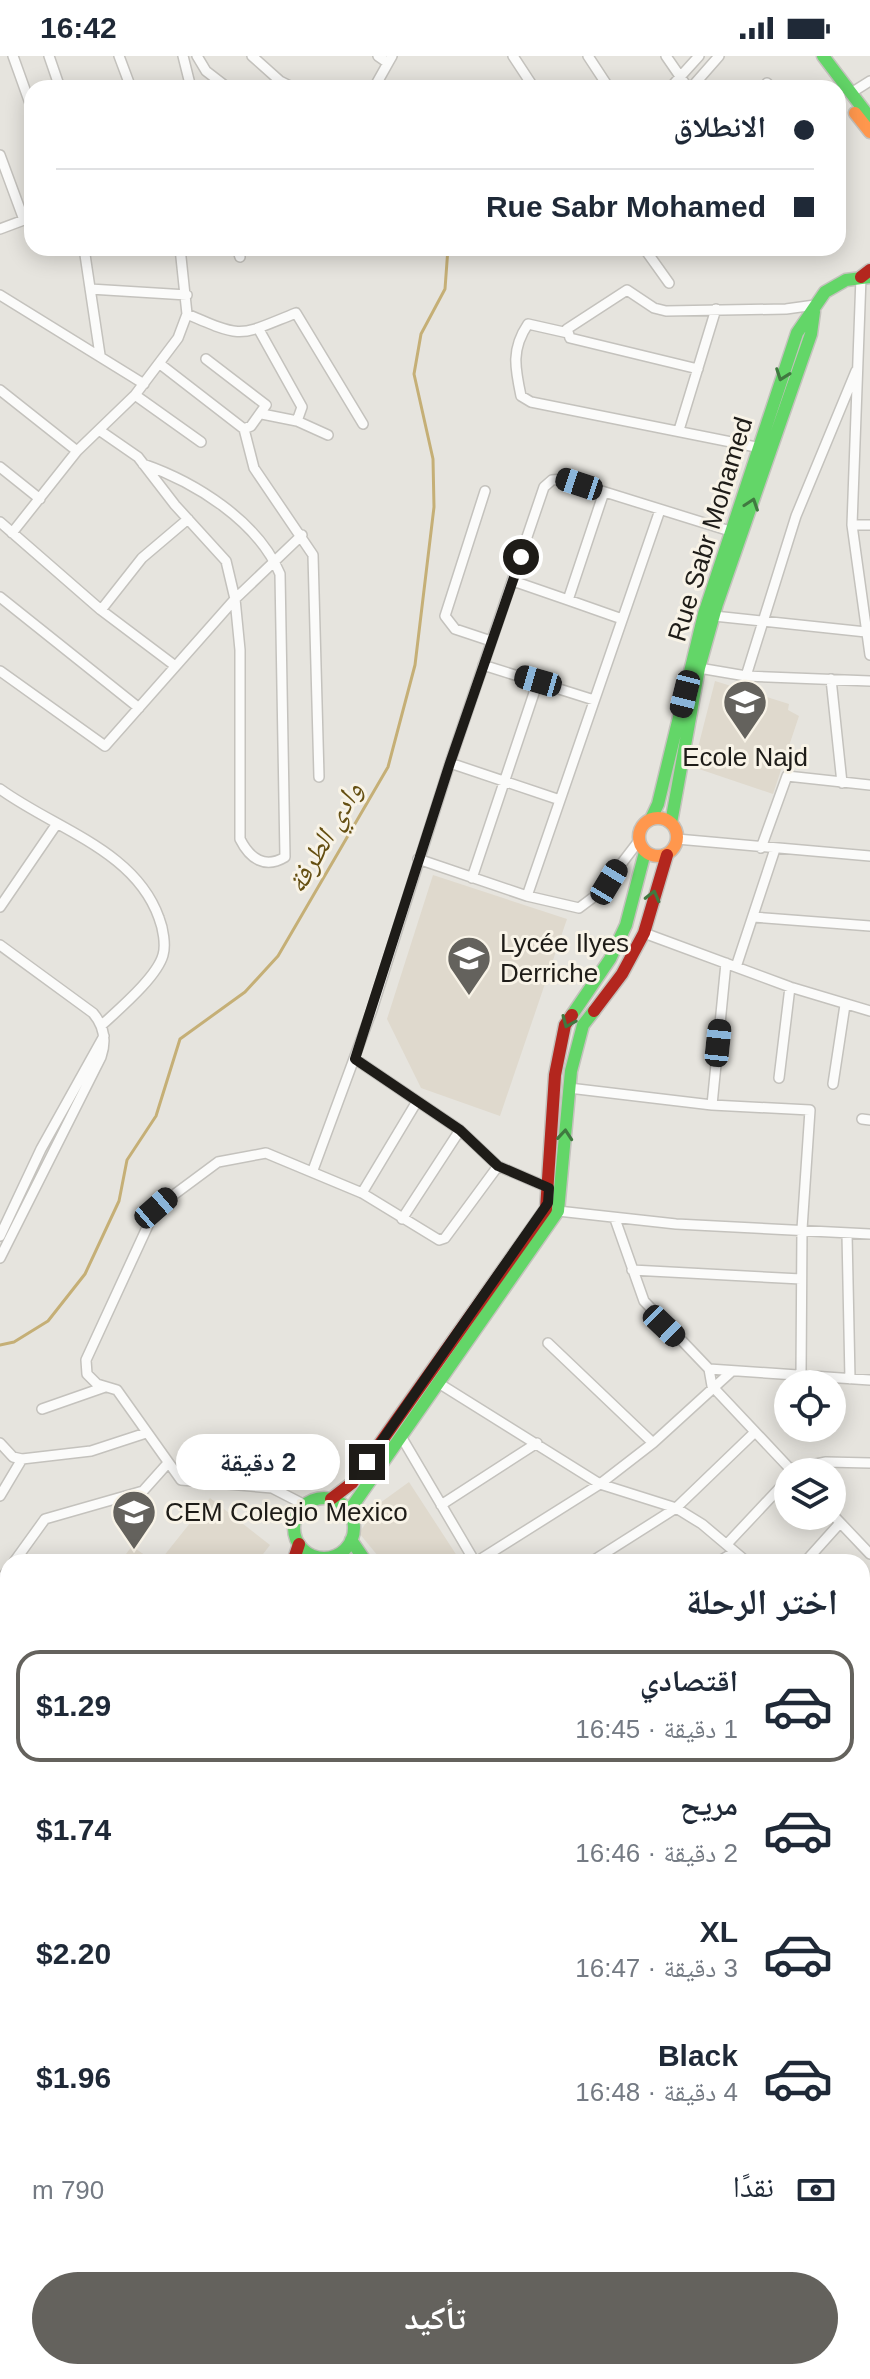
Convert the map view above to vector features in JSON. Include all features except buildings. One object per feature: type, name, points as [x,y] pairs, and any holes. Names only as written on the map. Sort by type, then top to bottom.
[{"type":"main road","points":[[812,56],[833,80]]},
{"type":"main road","points":[[823,56],[836,80]]},
{"type":"main road","points":[[846,94],[870,118]]},
{"type":"main road","points":[[846,96],[870,132]]},
{"type":"main road","points":[[349,1511],[558,1211],[569,1088],[583,1025],[622,974],[644,933],[661,867],[677,839],[671,823],[699,668],[811,334],[815,305],[835,285],[867,275]]},
{"type":"main road","name":"Rue Sabr Mohamed","points":[[651,819],[658,804],[704,614],[756,447],[797,333],[815,305]]},
{"type":"main road","points":[[331,1499],[352,1483],[546,1209],[555,1075],[565,1025],[616,948],[626,925],[642,847],[641,827],[651,819],[671,823]]},
{"type":"main road","points":[[642,847],[656,857],[667,855]]},
{"type":"main road","points":[[296,1554],[299,1544],[295,1522],[305,1505],[322,1498],[331,1499],[349,1511],[354,1529],[344,1554]]},
{"type":"main road","points":[[351,1540],[361,1554]]},
{"type":"main road","points":[[299,1544],[311,1554]]},
{"type":"street","points":[[13,56],[24,87]]},
{"type":"street","points":[[49,56],[57,80]]},
{"type":"street","points":[[119,56],[128,80]]},
{"type":"street","points":[[183,56],[189,80]]},
{"type":"street","points":[[197,56],[206,71],[218,80]]},
{"type":"street","points":[[252,56],[279,80]]},
{"type":"street","points":[[378,56],[390,59],[380,78]]},
{"type":"street","points":[[513,56],[529,80]]},
{"type":"street","points":[[588,56],[604,80]]},
{"type":"street","points":[[666,56],[683,80]]},
{"type":"street","points":[[677,80],[699,56]]},
{"type":"street","points":[[696,80],[719,56]]},
{"type":"street","points":[[846,89],[870,81]]},
{"type":"street","points":[[0,155],[24,209]]},
{"type":"street","points":[[0,229],[24,220]]},
{"type":"street","points":[[85,256],[100,355]]},
{"type":"street","points":[[12,533],[77,451],[135,395],[178,338],[187,314],[181,256]]},
{"type":"street","points":[[650,256],[669,283]]},
{"type":"street","points":[[867,275],[856,370],[852,525],[870,655]]},
{"type":"street","points":[[90,289],[187,295]]},
{"type":"street","points":[[698,369],[570,338],[567,329],[627,290],[654,308],[666,311],[786,309],[815,305]]},
{"type":"street","points":[[0,295],[144,384]]},
{"type":"street","points":[[679,430],[716,309]]},
{"type":"street","points":[[187,314],[233,334],[296,313],[363,424]]},
{"type":"street","points":[[568,333],[528,324],[520,336],[513,361],[521,396],[531,402],[756,447]]},
{"type":"street","points":[[258,328],[302,407],[297,421]]},
{"type":"street","points":[[206,359],[266,405],[251,426],[244,429]]},
{"type":"street","points":[[160,364],[244,429],[254,468],[313,555],[319,777]]},
{"type":"street","points":[[746,676],[796,516],[856,370]]},
{"type":"street","points":[[0,390],[77,451]]},
{"type":"street","points":[[135,395],[201,442]]},
{"type":"street","points":[[262,414],[297,421],[328,435]]},
{"type":"street","points":[[99,430],[143,464],[226,561],[235,599],[240,650],[240,839],[247,854],[258,861],[275,863],[285,857],[285,842],[280,589],[274,561],[239,519],[171,473],[143,464]]},
{"type":"street","points":[[0,467],[40,499]]},
{"type":"street","points":[[313,1170],[355,1059],[450,763],[547,483],[563,479],[730,531]]},
{"type":"street","points":[[485,491],[445,616],[455,629],[491,641]]},
{"type":"street","points":[[568,600],[604,492]]},
{"type":"street","points":[[527,896],[660,510]]},
{"type":"street","points":[[101,610],[119,582],[188,519]]},
{"type":"street","points":[[0,522],[101,610],[174,665]]},
{"type":"street","points":[[852,525],[870,525]]},
{"type":"street","points":[[0,671],[99,746],[110,743],[174,665],[235,599],[302,535]]},
{"type":"street","points":[[513,581],[622,619]]},
{"type":"street","points":[[0,597],[139,708]]},
{"type":"street","points":[[714,616],[761,624],[866,632]]},
{"type":"street","points":[[483,665],[594,700]]},
{"type":"street","points":[[699,668],[746,676],[870,681]]},
{"type":"street","points":[[831,679],[842,783]]},
{"type":"street","points":[[472,878],[538,681]]},
{"type":"street","points":[[450,763],[560,800]]},
{"type":"street","points":[[761,848],[787,776],[870,785]]},
{"type":"street","points":[[0,789],[125,864],[150,893],[162,928],[163,955],[147,979],[102,1025]]},
{"type":"street","points":[[0,907],[56,825]]},
{"type":"street","points":[[677,839],[870,856]]},
{"type":"street","points":[[418,859],[571,908],[586,905],[642,847]]},
{"type":"street","points":[[712,1105],[731,965],[753,917],[775,849]]},
{"type":"street","points":[[753,917],[870,926]]},
{"type":"street","points":[[644,933],[790,987],[870,1011]]},
{"type":"street","points":[[0,945],[93,1013],[102,1025],[104,1036],[101,1057],[0,1258]]},
{"type":"street","points":[[779,1078],[790,987]]},
{"type":"street","points":[[833,1084],[845,1005]]},
{"type":"street","points":[[0,1236],[41,1149],[104,1036]]},
{"type":"street","points":[[355,1059],[460,1130],[498,1166],[549,1188]]},
{"type":"street","points":[[569,1088],[712,1105],[810,1110],[802,1229],[801,1370]]},
{"type":"street","points":[[362,1193],[416,1103]]},
{"type":"street","points":[[402,1219],[460,1130]]},
{"type":"street","points":[[305,1505],[272,1488],[181,1480],[117,1390],[105,1387],[87,1374],[86,1360],[156,1208],[218,1162],[266,1153],[362,1193],[434,1240],[445,1238],[498,1166]]},
{"type":"street","points":[[558,1211],[615,1219],[870,1234]]},
{"type":"street","points":[[615,1219],[644,1301],[709,1369],[712,1386],[777,1458]]},
{"type":"street","points":[[847,1234],[850,1379]]},
{"type":"street","points":[[632,1270],[801,1279]]},
{"type":"street","points":[[548,1343],[653,1443]]},
{"type":"street","points":[[709,1369],[774,1374]]},
{"type":"street","points":[[488,1554],[600,1484],[653,1443],[732,1371]]},
{"type":"street","points":[[846,1379],[870,1380]]},
{"type":"street","points":[[440,1384],[600,1484],[676,1508],[737,1554]]},
{"type":"street","points":[[42,1409],[105,1387]]},
{"type":"street","points":[[604,1554],[676,1508],[755,1432]]},
{"type":"street","points":[[0,1443],[13,1457],[22,1459],[91,1451],[146,1433]]},
{"type":"street","points":[[402,1438],[470,1554]]},
{"type":"street","points":[[441,1505],[537,1443]]},
{"type":"street","points":[[0,1496],[22,1459]]},
{"type":"street","points":[[846,1462],[870,1463]]},
{"type":"street","points":[[20,1554],[45,1519],[143,1491],[168,1463]]},
{"type":"street","points":[[727,1544],[774,1493]]},
{"type":"street","points":[[846,1529],[870,1554]]},
{"type":"street","points":[[812,1554],[834,1530]]},
{"type":"shaded area","name":"Ecole Najd","points":[[715,681],[789,704],[788,710],[799,716],[773,794],[693,767]]},
{"type":"shaded area","name":"Lycée Ilyes Derriche","points":[[433,875],[567,919],[500,1116],[421,1088],[387,1019]]},
{"type":"shaded area","points":[[409,1482],[456,1554],[376,1554],[359,1533],[380,1503]]},
{"type":"shaded area","points":[[210,1498],[270,1545],[263,1554],[165,1554]]},
{"type":"shaded area","points":[[132,1546],[143,1554],[126,1554]]},
{"type":"waterway","name":"وادي الطرفة","points":[[0,1345],[14,1342],[48,1321],[85,1274],[119,1201],[127,1160],[156,1116],[180,1039],[245,992],[278,956],[388,767],[415,665],[434,507],[433,459],[414,374],[421,334],[445,289],[447,256]]},
{"type":"traffic: fast","points":[[823,56],[841,80]]},
{"type":"traffic: fast","points":[[846,86],[870,118]]},
{"type":"traffic: fast","points":[[651,819],[658,804],[704,614],[797,333],[825,292],[846,280],[870,277]]},
{"type":"traffic: fast","points":[[671,823],[699,668],[717,604],[811,334],[814,312]]},
{"type":"traffic: fast","points":[[572,1015],[610,959],[626,925],[645,852]]},
{"type":"traffic: fast","points":[[349,1511],[558,1211],[571,1071],[583,1025],[594,1011]]},
{"type":"traffic: fast","points":[[311,1554],[303,1549],[294,1528],[303,1507],[324,1498],[335,1501],[345,1507],[354,1528]]},
{"type":"traffic: fast","points":[[337,1554],[345,1549],[354,1528]]},
{"type":"traffic: fast","points":[[351,1540],[361,1554]]},
{"type":"traffic: slow","points":[[855,113],[870,132]]},
{"type":"traffic: slow","points":[[658,818],[672,823],[677,837],[672,851],[658,856],[644,851],[639,837],[644,823],[658,818]]},
{"type":"traffic: jam","points":[[861,277],[870,270]]},
{"type":"traffic: jam","points":[[594,1011],[622,974],[644,933],[667,855]]},
{"type":"traffic: jam","points":[[331,1499],[352,1483],[546,1209],[555,1075],[565,1025],[572,1015]]},
{"type":"traffic: jam","points":[[296,1554],[299,1544]]},
{"type":"place","name":"Ecole Najd","points":[[745,741]]},
{"type":"place","name":"Lycée Ilyes Derriche","points":[[469,997]]},
{"type":"place","name":"CEM Colegio Mexico","points":[[134,1551]]},
{"type":"route","points":[[367,1462],[548,1203],[549,1188],[498,1166],[460,1130],[355,1059],[418,859],[521,557]]}]
